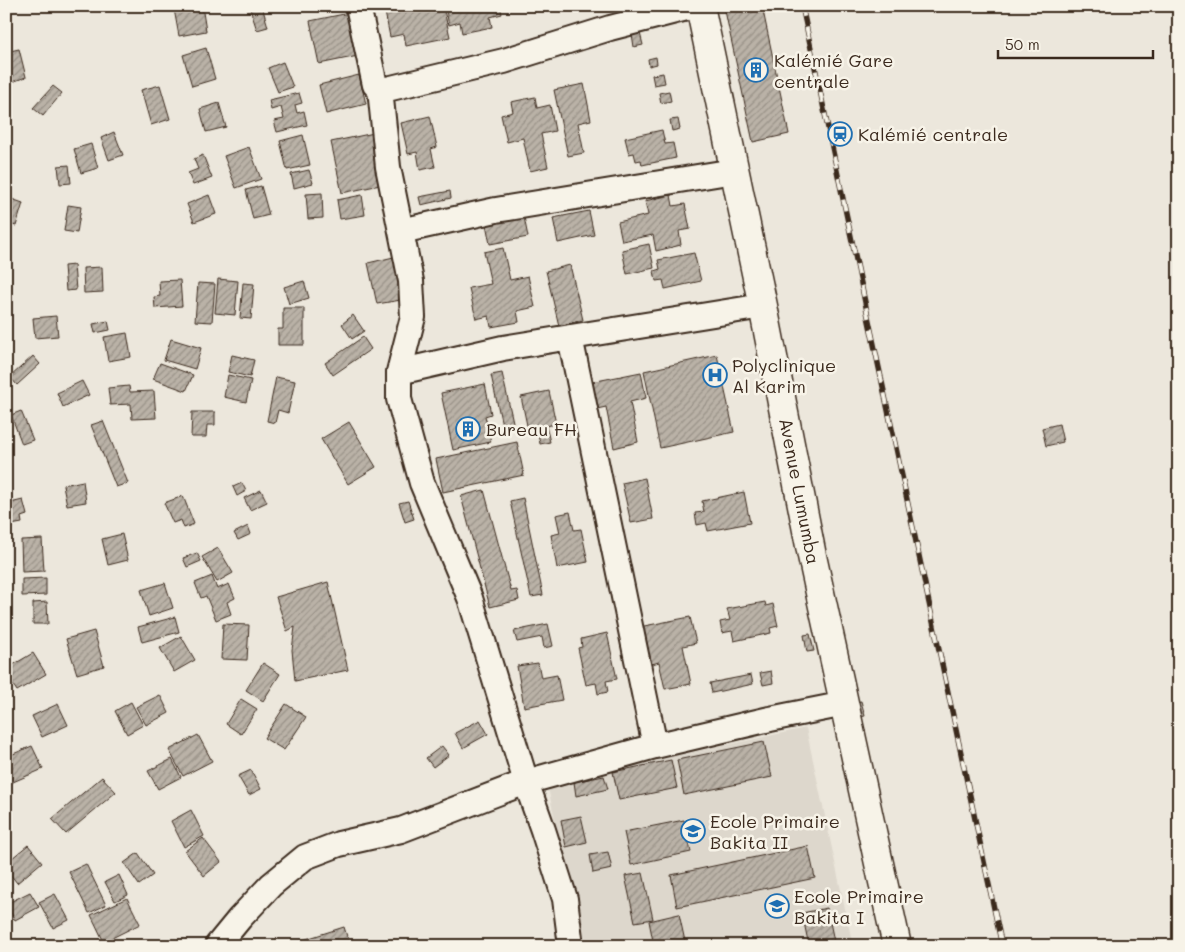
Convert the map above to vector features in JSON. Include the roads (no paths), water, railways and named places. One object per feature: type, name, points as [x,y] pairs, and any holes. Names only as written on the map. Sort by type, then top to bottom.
[{"type":"highway","name":"Avenue Lumumba","points":[[700,6],[763,306],[812,556],[897,946]]},
{"type":"street","points":[[358,6],[375,85],[380,89],[387,89],[504,61],[610,28],[695,6]]},
{"type":"street","points":[[380,89],[388,167],[411,281],[413,317],[399,372],[399,399],[422,482],[470,598],[526,782],[565,899],[571,946]]},
{"type":"street","points":[[402,231],[496,210],[734,171]]},
{"type":"street","points":[[399,372],[504,348],[763,306]]},
{"type":"street","points":[[570,337],[655,746]]},
{"type":"street","points":[[217,946],[271,885],[305,858],[339,844],[402,830],[526,782],[655,746],[770,718],[845,704]]},
{"type":"railway","points":[[802,6],[1002,946]]},
{"type":"place","name":"Kalémié Gare centrale","points":[[756,70]]},
{"type":"place","name":"Kalémié centrale","points":[[840,134]]},
{"type":"place","name":"Polyclinique Al Karim","points":[[715,375]]},
{"type":"place","name":"Bureau FH","points":[[468,429]]},
{"type":"place","name":"Ecole Primaire Bakita II","points":[[693,831]]},
{"type":"place","name":"Ecole Primaire Bakita I","points":[[777,906]]}]
